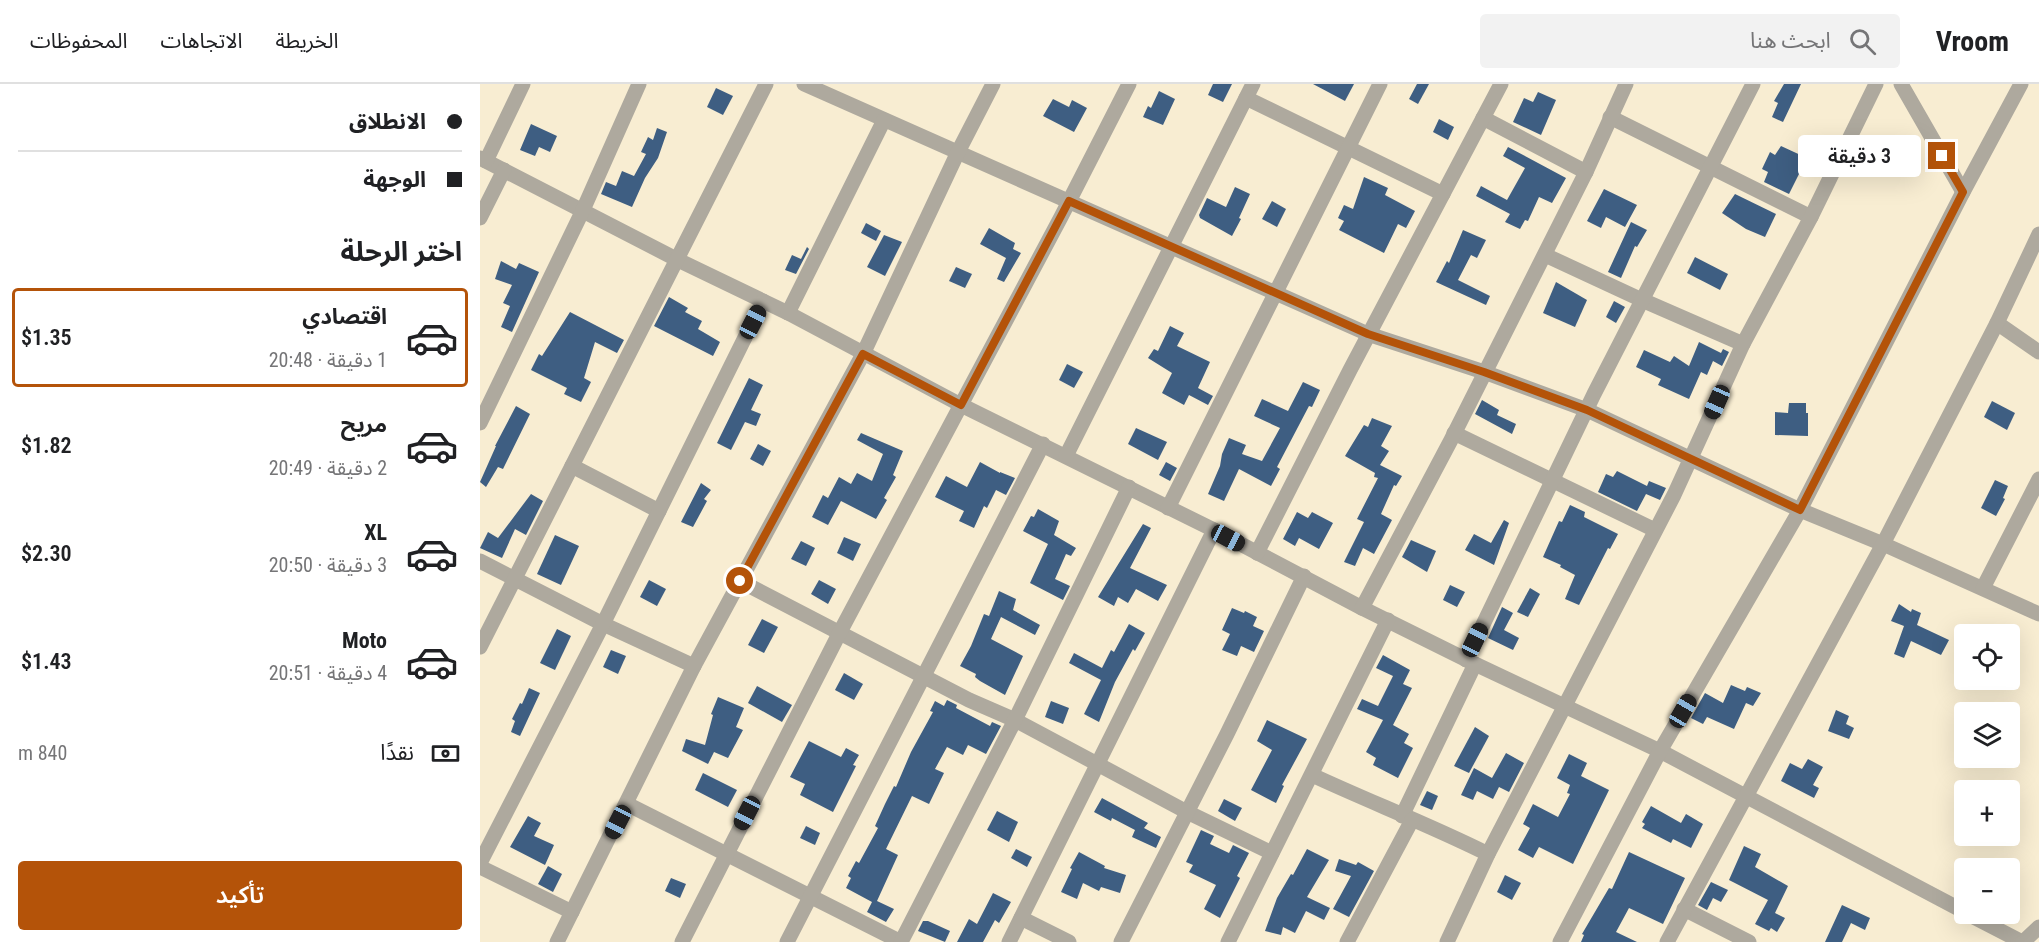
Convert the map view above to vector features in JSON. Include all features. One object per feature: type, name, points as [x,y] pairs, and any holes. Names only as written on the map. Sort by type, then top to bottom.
[{"type":"street","points":[[523,84],[483,160],[678,260],[788,313],[961,405],[1214,530],[1362,608],[1470,662],[1660,751],[1954,907]]},
{"type":"street","points":[[480,423],[584,210],[639,84]]},
{"type":"street","points":[[480,647],[766,84]]},
{"type":"street","points":[[804,84],[1368,334],[1484,372],[1587,410],[1800,510],[1883,544],[2039,614]]},
{"type":"street","points":[[557,942],[694,666],[863,354],[958,152],[993,84]]},
{"type":"street","points":[[682,942],[840,632],[1129,84]]},
{"type":"street","points":[[1168,508],[1380,84]]},
{"type":"street","points":[[1257,553],[1368,334],[1501,84]]},
{"type":"street","points":[[1362,608],[1545,255],[1626,84]]},
{"type":"street","points":[[1347,942],[1407,818],[1470,662],[1552,481],[1753,84]]},
{"type":"street","points":[[1447,942],[1488,854],[1655,531],[1743,344],[1810,217],[1876,84]]},
{"type":"street","points":[[1900,84],[1963,192]]},
{"type":"street","points":[[1560,942],[1660,751],[1800,510],[2021,84]]},
{"type":"street","points":[[1066,456],[1249,91],[1348,149],[1443,194]]},
{"type":"street","points":[[1610,117],[1810,217]]},
{"type":"street","points":[[1483,118],[1586,172]]},
{"type":"street","points":[[788,313],[885,120]]},
{"type":"street","points":[[480,218],[504,170]]},
{"type":"street","points":[[1667,942],[1883,544],[1997,323],[2039,234]]},
{"type":"street","points":[[1545,255],[1743,344]]},
{"type":"street","points":[[572,912],[480,865],[603,624],[763,301]]},
{"type":"street","points":[[1997,323],[2039,352]]},
{"type":"street","points":[[1454,433],[1655,531]]},
{"type":"street","points":[[787,942],[1043,444]]},
{"type":"street","points":[[572,466],[659,511]]},
{"type":"street","points":[[1983,588],[2039,479]]},
{"type":"street","points":[[627,804],[901,942],[1015,720],[1129,487]]},
{"type":"street","points":[[1009,942],[1214,530]]},
{"type":"street","points":[[480,561],[603,624],[694,666]]},
{"type":"street","points":[[1120,942],[1304,576]]},
{"type":"street","points":[[740,581],[969,700],[1015,720],[1187,812],[1272,853]]},
{"type":"street","points":[[1228,942],[1388,620]]},
{"type":"street","points":[[1312,775],[1488,854]]},
{"type":"street","points":[[1684,909],[1749,942]]},
{"type":"street","points":[[1021,918],[1069,942]]},
{"type":"street","points":[[1987,924],[2022,942],[2039,927]]},
{"type":"building","points":[[1213,84],[1232,84],[1223,102],[1208,95]]},
{"type":"building","points":[[1313,84],[1354,84],[1345,101]]},
{"type":"building","points":[[1417,84],[1429,84],[1418,104],[1409,99]]},
{"type":"building","points":[[1784,84],[1801,84],[1783,122],[1772,117],[1778,103],[1774,101]]},
{"type":"building","points":[[716,88],[733,96],[723,115],[707,107]]},
{"type":"building","points":[[1159,91],[1175,99],[1163,125],[1143,117],[1148,106],[1151,108]]},
{"type":"building","points":[[1538,92],[1556,100],[1541,135],[1513,122],[1524,98],[1533,102]]},
{"type":"building","points":[[1053,99],[1069,107],[1072,100],[1087,108],[1074,132],[1043,116]]},
{"type":"building","points":[[1439,119],[1454,127],[1448,140],[1433,132]]},
{"type":"building","points":[[531,124],[557,136],[550,152],[539,147],[535,156],[520,150]]},
{"type":"building","points":[[657,128],[667,132],[658,158],[645,178],[632,207],[601,194],[606,182],[616,186],[622,171],[634,176],[646,154],[641,152],[648,137],[653,140]]},
{"type":"building","points":[[1781,146],[1807,158],[1789,194],[1764,182],[1768,172],[1762,169],[1770,152],[1775,155]]},
{"type":"building","points":[[1508,147],[1566,178],[1552,203],[1539,197],[1528,221],[1525,220],[1520,229],[1505,222],[1510,214],[1476,196],[1481,186],[1507,200],[1525,168],[1503,156]]},
{"type":"building","points":[[1364,177],[1388,188],[1385,195],[1415,211],[1406,228],[1398,224],[1384,253],[1339,230],[1344,221],[1338,218],[1344,205],[1353,209]]},
{"type":"building","points":[[1235,187],[1250,194],[1232,236],[1200,218],[1199,215],[1207,198],[1226,207]]},
{"type":"building","points":[[1604,189],[1637,205],[1625,227],[1606,217],[1601,228],[1587,221]]},
{"type":"building","points":[[1735,194],[1776,214],[1765,237],[1746,229],[1722,213]]},
{"type":"building","points":[[1272,201],[1286,209],[1277,227],[1262,219]]},
{"type":"building","points":[[1631,222],[1647,230],[1637,247],[1635,246],[1621,278],[1608,272]]},
{"type":"building","points":[[866,223],[881,231],[876,241],[861,233]]},
{"type":"building","points":[[989,228],[1015,243],[1013,249],[1021,253],[1004,282],[997,279],[1006,258],[980,244]]},
{"type":"building","points":[[1463,230],[1486,240],[1477,258],[1471,255],[1458,280],[1490,296],[1486,305],[1436,282],[1447,261],[1449,263]]},
{"type":"building","points":[[884,235],[902,242],[885,276],[867,267]]},
{"type":"building","points":[[807,247],[809,249],[796,274],[785,270],[792,255],[801,259]]},
{"type":"building","points":[[1695,257],[1728,274],[1720,290],[1687,273]]},
{"type":"building","points":[[501,261],[516,269],[519,263],[539,272],[512,332],[501,327],[510,306],[503,303],[512,285],[495,279]]},
{"type":"building","points":[[956,267],[972,274],[965,288],[949,281]]},
{"type":"building","points":[[1556,282],[1587,300],[1575,327],[1543,313]]},
{"type":"building","points":[[669,297],[688,308],[685,312],[702,321],[698,329],[720,342],[713,356],[654,326]]},
{"type":"building","points":[[1614,301],[1625,307],[1616,323],[1606,317]]},
{"type":"building","points":[[570,312],[624,340],[617,353],[595,342],[584,378],[591,382],[581,402],[564,394],[567,388],[531,370],[539,354],[542,356]]},
{"type":"building","points":[[1170,326],[1184,333],[1177,346],[1210,362],[1198,388],[1213,396],[1208,405],[1189,395],[1184,405],[1162,393],[1172,373],[1148,358],[1154,349],[1158,351]]},
{"type":"building","points":[[1699,342],[1721,353],[1723,349],[1729,352],[1722,366],[1713,361],[1707,375],[1701,372],[1689,399],[1658,385],[1661,379],[1636,367],[1644,350],[1670,362],[1674,356],[1689,366]]},
{"type":"building","points":[[1067,364],[1083,372],[1074,388],[1059,380]]},
{"type":"building","points":[[749,378],[763,385],[751,410],[761,414],[756,426],[745,422],[731,450],[717,443]]},
{"type":"building","points":[[1303,382],[1320,390],[1312,407],[1309,406],[1277,467],[1280,469],[1271,486],[1239,469],[1224,501],[1208,494],[1229,438],[1246,445],[1242,454],[1262,461],[1280,428],[1254,416],[1262,399],[1288,411]]},
{"type":"building","points":[[1482,400],[1499,410],[1497,415],[1516,424],[1512,434],[1475,414]]},
{"type":"building","points":[[1992,401],[2015,413],[2007,430],[1984,417]]},
{"type":"building","points":[[1789,403],[1806,403],[1808,436],[1775,435],[1775,412],[1788,413]]},
{"type":"building","points":[[516,406],[530,414],[503,469],[498,467],[486,487],[480,482],[495,446]]},
{"type":"building","points":[[1372,418],[1392,426],[1381,446],[1389,451],[1380,465],[1402,476],[1396,486],[1394,485],[1381,514],[1392,520],[1374,554],[1363,548],[1355,566],[1344,562],[1364,522],[1357,519],[1378,478],[1374,477],[1375,473],[1345,456],[1364,425],[1368,427]]},
{"type":"building","points":[[1136,428],[1167,442],[1158,460],[1128,444]]},
{"type":"building","points":[[861,433],[903,451],[893,475],[896,477],[884,498],[887,500],[876,519],[841,501],[828,525],[812,517],[823,495],[828,498],[839,477],[851,484],[857,473],[872,481],[883,454],[857,440]]},
{"type":"building","points":[[758,444],[771,451],[763,466],[750,459]]},
{"type":"building","points":[[980,462],[1015,478],[1006,495],[996,490],[987,508],[984,506],[974,528],[959,521],[964,511],[935,497],[946,476],[967,487]]},
{"type":"building","points":[[1166,462],[1177,468],[1170,481],[1159,475]]},
{"type":"building","points":[[1617,471],[1647,486],[1649,481],[1666,488],[1660,500],[1646,494],[1637,511],[1598,492],[1606,474],[1613,477]]},
{"type":"building","points":[[1995,480],[2008,486],[2003,498],[2005,499],[1996,516],[1981,508]]},
{"type":"building","points":[[701,483],[711,490],[704,499],[707,501],[693,527],[681,522]]},
{"type":"building","points":[[531,494],[543,501],[526,535],[515,529],[502,558],[480,548],[488,532],[498,538]]},
{"type":"building","points":[[1570,505],[1585,512],[1584,517],[1618,534],[1610,549],[1608,548],[1579,605],[1565,599],[1575,575],[1560,567],[1561,565],[1543,557],[1559,521],[1562,522]]},
{"type":"building","points":[[1038,509],[1059,521],[1054,535],[1076,548],[1071,556],[1066,554],[1055,579],[1070,586],[1063,600],[1030,583],[1048,544],[1023,531],[1031,516],[1034,517]]},
{"type":"building","points":[[1297,512],[1308,518],[1312,512],[1333,523],[1319,549],[1299,538],[1295,546],[1283,539]]},
{"type":"building","points":[[1504,520],[1509,523],[1494,565],[1465,550],[1474,534],[1491,543]]},
{"type":"building","points":[[1143,524],[1151,528],[1130,568],[1167,585],[1158,601],[1136,589],[1128,603],[1118,597],[1114,606],[1098,597]]},
{"type":"building","points":[[555,535],[579,546],[561,585],[537,574]]},
{"type":"building","points":[[844,537],[861,544],[853,561],[837,553]]},
{"type":"building","points":[[1411,540],[1436,551],[1427,572],[1402,557]]},
{"type":"building","points":[[801,541],[815,548],[806,566],[791,559]]},
{"type":"building","points":[[649,580],[666,589],[657,606],[640,597]]},
{"type":"building","points":[[819,580],[836,589],[828,604],[811,594]]},
{"type":"building","points":[[1450,585],[1465,592],[1457,607],[1443,600]]},
{"type":"building","points":[[1530,588],[1540,594],[1528,617],[1517,612]]},
{"type":"building","points":[[999,591],[1016,599],[1013,610],[1040,625],[1035,635],[1001,617],[991,639],[1023,656],[1005,695],[980,681],[975,677],[976,674],[960,666],[984,614],[989,616]]},
{"type":"building","points":[[1899,604],[1911,612],[1912,609],[1921,613],[1917,625],[1949,640],[1941,655],[1911,641],[1904,658],[1894,654],[1904,626],[1891,621]]},
{"type":"building","points":[[1502,607],[1513,613],[1504,630],[1519,638],[1513,650],[1488,638]]},
{"type":"building","points":[[1232,608],[1257,617],[1253,626],[1264,631],[1254,652],[1241,646],[1237,656],[1222,650],[1230,634],[1222,630]]},
{"type":"building","points":[[762,619],[778,627],[764,653],[748,645]]},
{"type":"building","points":[[1129,624],[1145,633],[1135,651],[1133,649],[1115,682],[1099,722],[1084,714],[1101,680],[1069,663],[1074,653],[1102,668],[1111,650],[1114,652]]},
{"type":"building","points":[[557,629],[571,636],[555,670],[540,663]]},
{"type":"building","points":[[611,650],[626,656],[618,674],[603,667]]},
{"type":"building","points":[[1383,655],[1410,670],[1403,684],[1412,688],[1393,725],[1409,734],[1404,743],[1413,748],[1398,778],[1373,765],[1376,758],[1366,752],[1383,720],[1357,709],[1362,699],[1378,706],[1393,676],[1376,668]]},
{"type":"building","points":[[844,673],[863,684],[854,700],[835,690]]},
{"type":"building","points":[[1731,685],[1745,691],[1747,687],[1761,693],[1753,706],[1746,703],[1734,729],[1707,717],[1703,724],[1691,718],[1705,693],[1723,703]]},
{"type":"building","points":[[757,686],[792,705],[782,722],[748,703]]},
{"type":"building","points":[[529,688],[540,693],[520,736],[511,732],[515,721],[512,719]]},
{"type":"building","points":[[718,697],[744,708],[736,727],[743,730],[728,758],[714,752],[708,764],[682,751],[686,739],[705,745],[713,715],[711,714]]},
{"type":"building","points":[[947,700],[957,705],[956,708],[990,726],[992,722],[1001,726],[986,754],[968,745],[963,755],[947,747],[935,769],[944,773],[929,804],[912,796],[886,849],[898,855],[877,901],[894,909],[886,922],[867,912],[872,902],[846,888],[851,878],[848,876],[856,861],[859,863],[878,828],[875,826],[933,712],[930,711],[935,701],[944,706]]},
{"type":"building","points":[[1051,701],[1069,708],[1063,724],[1045,717]]},
{"type":"building","points":[[1836,710],[1849,716],[1846,724],[1854,728],[1849,739],[1828,731]]},
{"type":"building","points":[[1267,720],[1307,739],[1282,785],[1284,786],[1276,803],[1251,790],[1272,750],[1257,741]]},
{"type":"building","points":[[1475,727],[1489,736],[1469,773],[1454,766]]},
{"type":"building","points":[[809,741],[841,757],[846,748],[859,755],[853,765],[856,766],[833,812],[800,795],[805,784],[790,777]]},
{"type":"building","points":[[1506,753],[1524,763],[1509,792],[1499,787],[1493,799],[1477,791],[1473,800],[1461,795],[1474,768],[1492,778]]},
{"type":"building","points":[[1569,754],[1587,763],[1581,776],[1609,790],[1573,864],[1539,847],[1533,858],[1518,850],[1530,828],[1523,824],[1533,804],[1558,817],[1570,794],[1567,793],[1570,785],[1557,778]]},
{"type":"building","points":[[1808,759],[1823,767],[1813,785],[1819,788],[1814,798],[1781,781],[1790,763],[1802,769]]},
{"type":"building","points":[[703,773],[737,790],[728,807],[695,790]]},
{"type":"building","points":[[1427,791],[1438,796],[1432,810],[1420,805]]},
{"type":"building","points":[[1102,798],[1148,823],[1144,828],[1161,837],[1156,848],[1132,837],[1135,830],[1094,812]]},
{"type":"building","points":[[1224,799],[1242,808],[1235,821],[1218,811]]},
{"type":"building","points":[[1651,806],[1681,823],[1686,814],[1703,824],[1691,848],[1673,839],[1671,843],[1642,828],[1645,824],[1642,822]]},
{"type":"building","points":[[997,811],[1018,822],[1009,842],[987,830]]},
{"type":"building","points":[[528,816],[541,823],[534,836],[554,845],[545,865],[510,847]]},
{"type":"building","points":[[806,826],[820,833],[815,845],[800,838]]},
{"type":"building","points":[[1201,830],[1214,836],[1210,844],[1229,853],[1233,845],[1249,853],[1237,876],[1240,878],[1220,918],[1204,909],[1216,885],[1189,872],[1193,865],[1186,862]]},
{"type":"building","points":[[1744,846],[1761,854],[1755,867],[1788,886],[1775,913],[1785,918],[1777,932],[1755,924],[1768,900],[1729,880]]},
{"type":"building","points":[[1016,849],[1032,857],[1027,867],[1011,858]]},
{"type":"building","points":[[1307,849],[1329,860],[1307,897],[1330,908],[1324,920],[1306,911],[1295,933],[1283,927],[1281,935],[1265,931],[1277,898]]},
{"type":"building","points":[[1079,852],[1105,866],[1104,868],[1126,875],[1120,893],[1101,887],[1099,891],[1083,883],[1077,899],[1061,892]]},
{"type":"building","points":[[1629,852],[1685,878],[1663,924],[1629,908],[1616,932],[1637,942],[1581,942],[1584,935],[1582,934],[1609,888],[1612,889]]},
{"type":"building","points":[[1339,859],[1356,865],[1358,862],[1374,871],[1349,917],[1333,909],[1351,876],[1335,871]]},
{"type":"building","points":[[548,866],[562,874],[553,892],[538,884]]},
{"type":"building","points":[[1505,875],[1521,883],[1512,900],[1497,892]]},
{"type":"building","points":[[671,878],[686,884],[680,898],[665,891]]},
{"type":"building","points":[[1711,882],[1728,890],[1721,902],[1713,898],[1707,910],[1698,905]]},
{"type":"building","points":[[993,893],[1011,902],[999,923],[995,920],[983,942],[957,942],[969,919],[977,924]]},
{"type":"building","points":[[1842,905],[1870,918],[1865,930],[1851,923],[1842,942],[1825,942]]},
{"type":"building","points":[[923,921],[950,931],[945,942],[918,931]]},
{"type":"route","points":[[740,581],[863,354],[961,405],[1069,201],[1368,334],[1484,372],[1587,410],[1800,510],[1963,192],[1942,156]]}]
